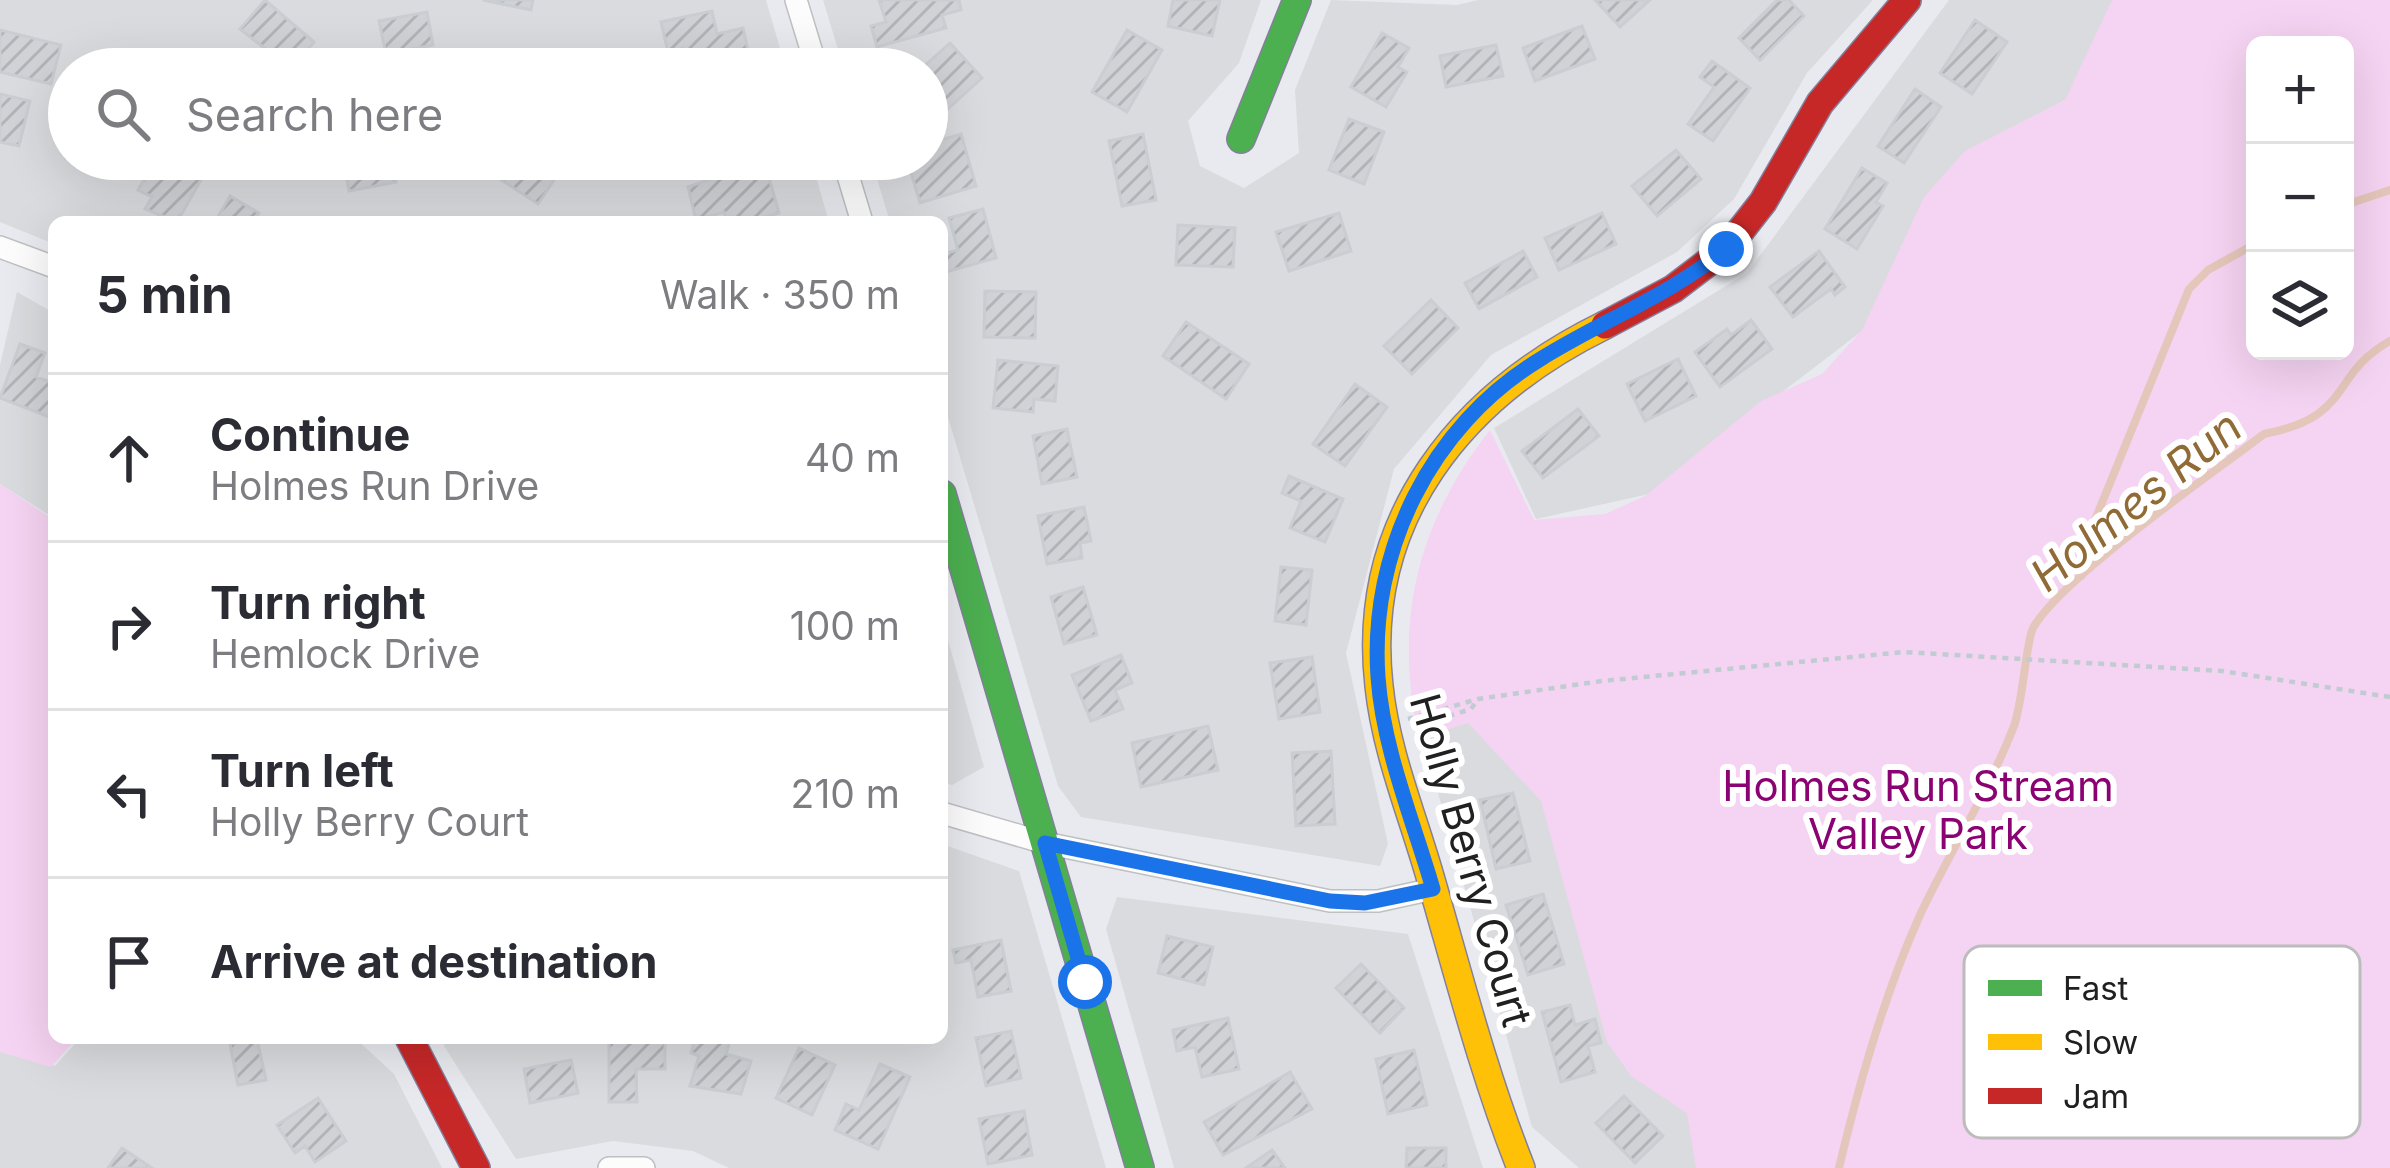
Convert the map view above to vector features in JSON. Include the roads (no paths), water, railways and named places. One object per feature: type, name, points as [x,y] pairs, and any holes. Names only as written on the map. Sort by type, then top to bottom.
[{"type":"street","points":[[796,0],[811,48]]},
{"type":"street","points":[[1241,139],[1297,0]]},
{"type":"street","name":"Holly Berry Court","points":[[1521,1168],[1497,1108],[1388,734],[1378,681],[1383,584],[1411,500],[1449,440],[1501,386],[1537,361],[1670,291],[1726,249],[1775,186],[1831,85],[1906,0]]},
{"type":"street","points":[[849,180],[860,216]]},
{"type":"street","points":[[0,247],[48,265]]},
{"type":"street","points":[[948,514],[1140,1168]]},
{"type":"street","points":[[948,815],[1045,843],[1330,901],[1365,903],[1433,889]]},
{"type":"street","points":[[412,1044],[476,1168]]},
{"type":"street","points":[[609,1168],[644,1168]]},
{"type":"waterway","points":[[2354,202],[2390,190]]},
{"type":"waterway","name":"Holmes Run","points":[[2081,576],[2082,552],[2189,289],[2208,270],[2246,249]]},
{"type":"waterway","name":"Holmes Run","points":[[1839,1168],[1874,1040],[1907,945],[2014,726],[2033,628],[2105,555],[2264,434],[2313,417],[2357,367],[2390,341]]},
{"type":"park label","name":"Holmes Run Stream Valley Park","points":[[1918,810]]}]
